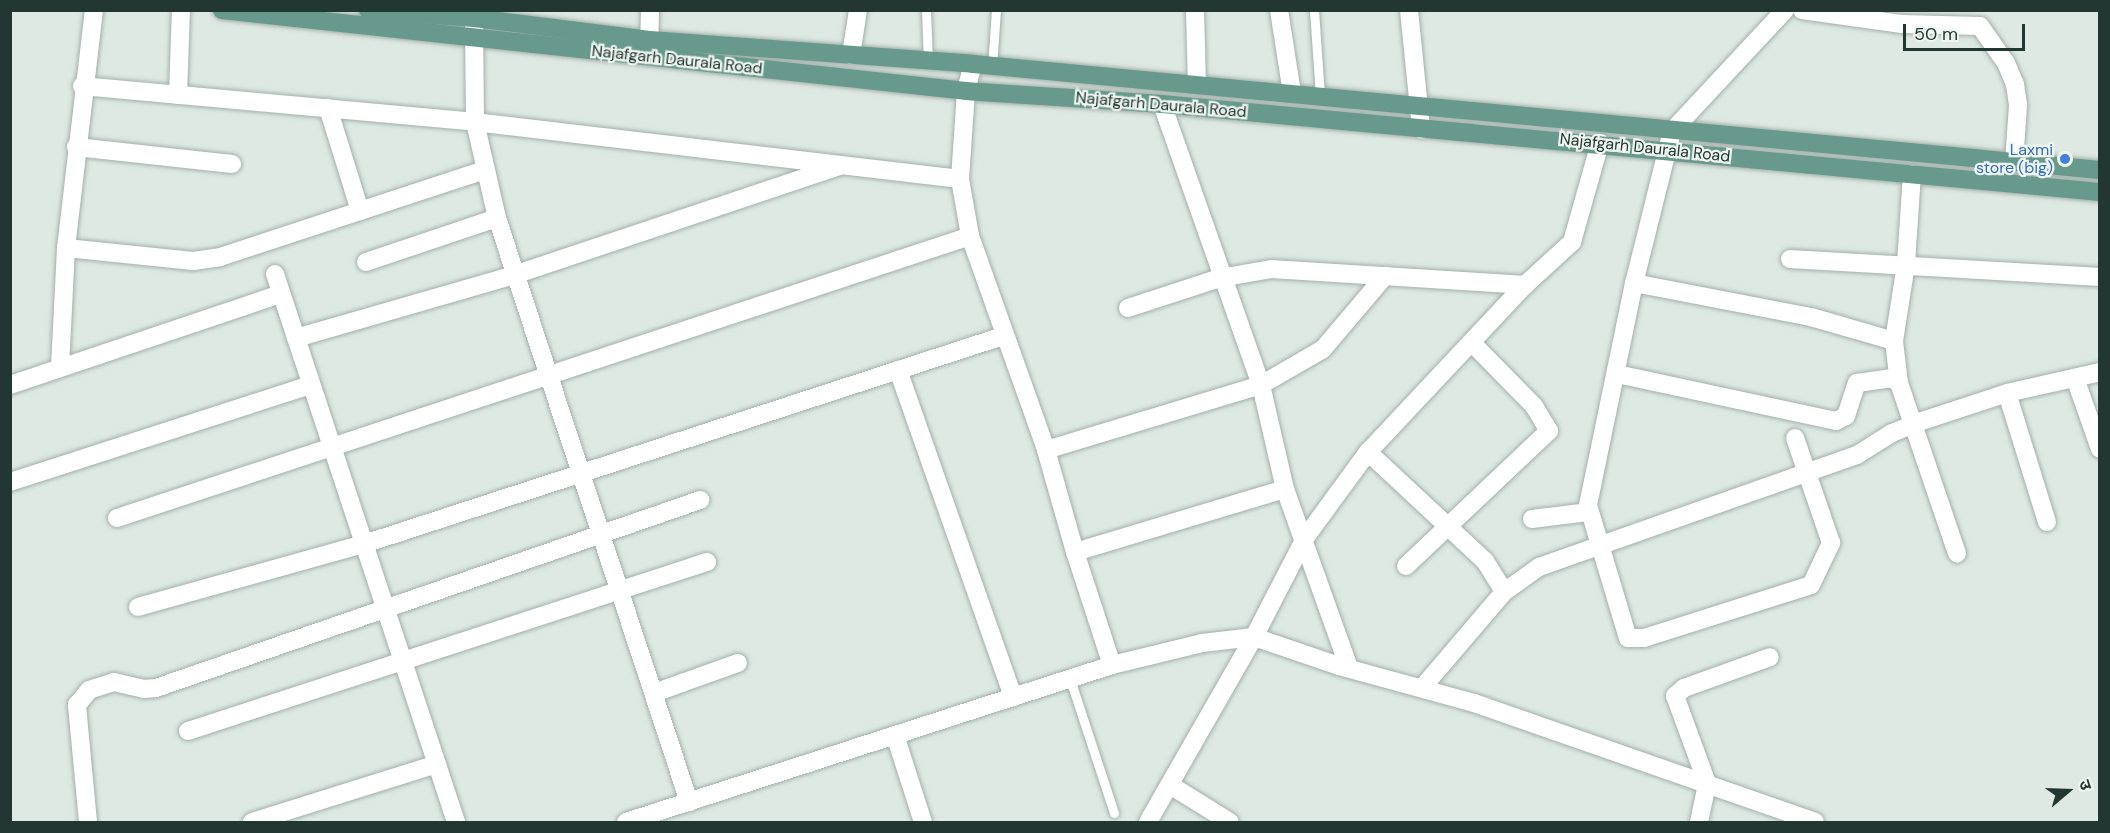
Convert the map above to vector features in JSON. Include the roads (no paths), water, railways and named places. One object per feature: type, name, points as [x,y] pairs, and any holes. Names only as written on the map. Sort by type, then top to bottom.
[{"type":"main road","name":"Najafgarh Daurala Road","points":[[222,10],[473,38],[649,49],[851,55],[973,64],[993,68],[1292,93],[1419,107],[2100,170]]},
{"type":"main road","name":"Najafgarh Daurala Road","points":[[374,11],[474,18],[649,49],[966,91],[1162,104],[1421,129],[1600,143],[2100,192]]},
{"type":"street","points":[[60,367],[66,248],[82,86],[94,10]]},
{"type":"street","points":[[178,95],[181,10]]},
{"type":"street","points":[[649,49],[650,10]]},
{"type":"street","points":[[851,55],[858,10]]},
{"type":"street","points":[[1196,10],[1197,85]]},
{"type":"street","points":[[1279,10],[1292,93]]},
{"type":"street","points":[[1409,10],[1421,129]]},
{"type":"street","points":[[1785,10],[1672,131],[1634,283],[1588,512],[1602,545],[1624,630],[1634,639],[1811,585],[1831,543],[1804,474],[1795,438]]},
{"type":"street","points":[[1802,10],[1902,24],[1980,26]]},
{"type":"street","points":[[1970,10],[2006,63],[2015,84],[2018,105],[2014,162]]},
{"type":"street","points":[[474,18],[475,122],[497,218],[689,802]]},
{"type":"street","points":[[973,64],[966,91],[960,179],[970,236],[1046,450],[1075,552],[1113,665]]},
{"type":"street","points":[[82,86],[475,122],[960,179]]},
{"type":"street","points":[[1162,104],[1221,278],[1261,385],[1285,489],[1305,538],[1348,669]]},
{"type":"street","points":[[328,108],[360,211]]},
{"type":"street","points":[[1148,822],[1254,637],[1305,538],[1368,452],[1525,285],[1572,242],[1600,143]]},
{"type":"street","points":[[76,147],[232,164]]},
{"type":"street","points":[[296,338],[514,275],[843,164]]},
{"type":"street","points":[[66,248],[193,261],[220,256],[485,170]]},
{"type":"street","points":[[1912,174],[1906,264],[1894,341],[1899,383],[1957,553]]},
{"type":"street","points":[[366,262],[497,218]]},
{"type":"street","points":[[117,518],[970,236]]},
{"type":"street","points":[[1790,259],[2100,277]]},
{"type":"street","points":[[1128,308],[1221,278],[1272,269],[1525,285]]},
{"type":"street","points":[[275,274],[456,822]]},
{"type":"street","points":[[1046,450],[1261,385],[1323,349],[1385,276]]},
{"type":"street","points":[[1634,283],[1811,317],[1894,341]]},
{"type":"street","points":[[10,386],[60,367],[281,294]]},
{"type":"street","points":[[138,607],[364,544],[1004,336]]},
{"type":"street","points":[[1406,566],[1549,431],[1534,406],[1472,343]]},
{"type":"street","points":[[898,370],[1013,697]]},
{"type":"street","points":[[1422,688],[1504,592],[1539,567],[1857,455],[1892,433],[1912,426],[2007,393],[2100,372]]},
{"type":"street","points":[[1617,374],[1836,421],[1846,416],[1857,383],[1891,378],[1899,383]]},
{"type":"street","points":[[2075,378],[2100,448]]},
{"type":"street","points":[[10,482],[311,385]]},
{"type":"street","points":[[2007,393],[2047,522]]},
{"type":"street","points":[[1368,452],[1485,561],[1504,592]]},
{"type":"street","points":[[1075,552],[1285,489]]},
{"type":"street","points":[[88,822],[77,705],[89,690],[114,682],[144,689],[156,688],[602,536],[700,500]]},
{"type":"street","points":[[1532,519],[1588,512]]},
{"type":"street","points":[[188,731],[707,562]]},
{"type":"street","points":[[626,822],[1113,665],[1202,643],[1254,637],[1348,669],[1422,688],[1707,783],[1815,822]]},
{"type":"street","points":[[1699,822],[1707,783],[1675,696],[1684,688],[1770,657]]},
{"type":"street","points":[[654,693],[738,663]]},
{"type":"street","points":[[896,735],[923,822]]},
{"type":"street","points":[[252,822],[437,764]]},
{"type":"street","points":[[1170,785],[1230,822]]},
{"type":"lane","points":[[926,10],[928,61]]},
{"type":"lane","points":[[993,68],[996,10]]},
{"type":"lane","points":[[1314,10],[1320,96]]},
{"type":"lane","points":[[1070,679],[1114,813]]},
{"type":"place","name":"Laxmi store (big)","points":[[2065,159]]}]
